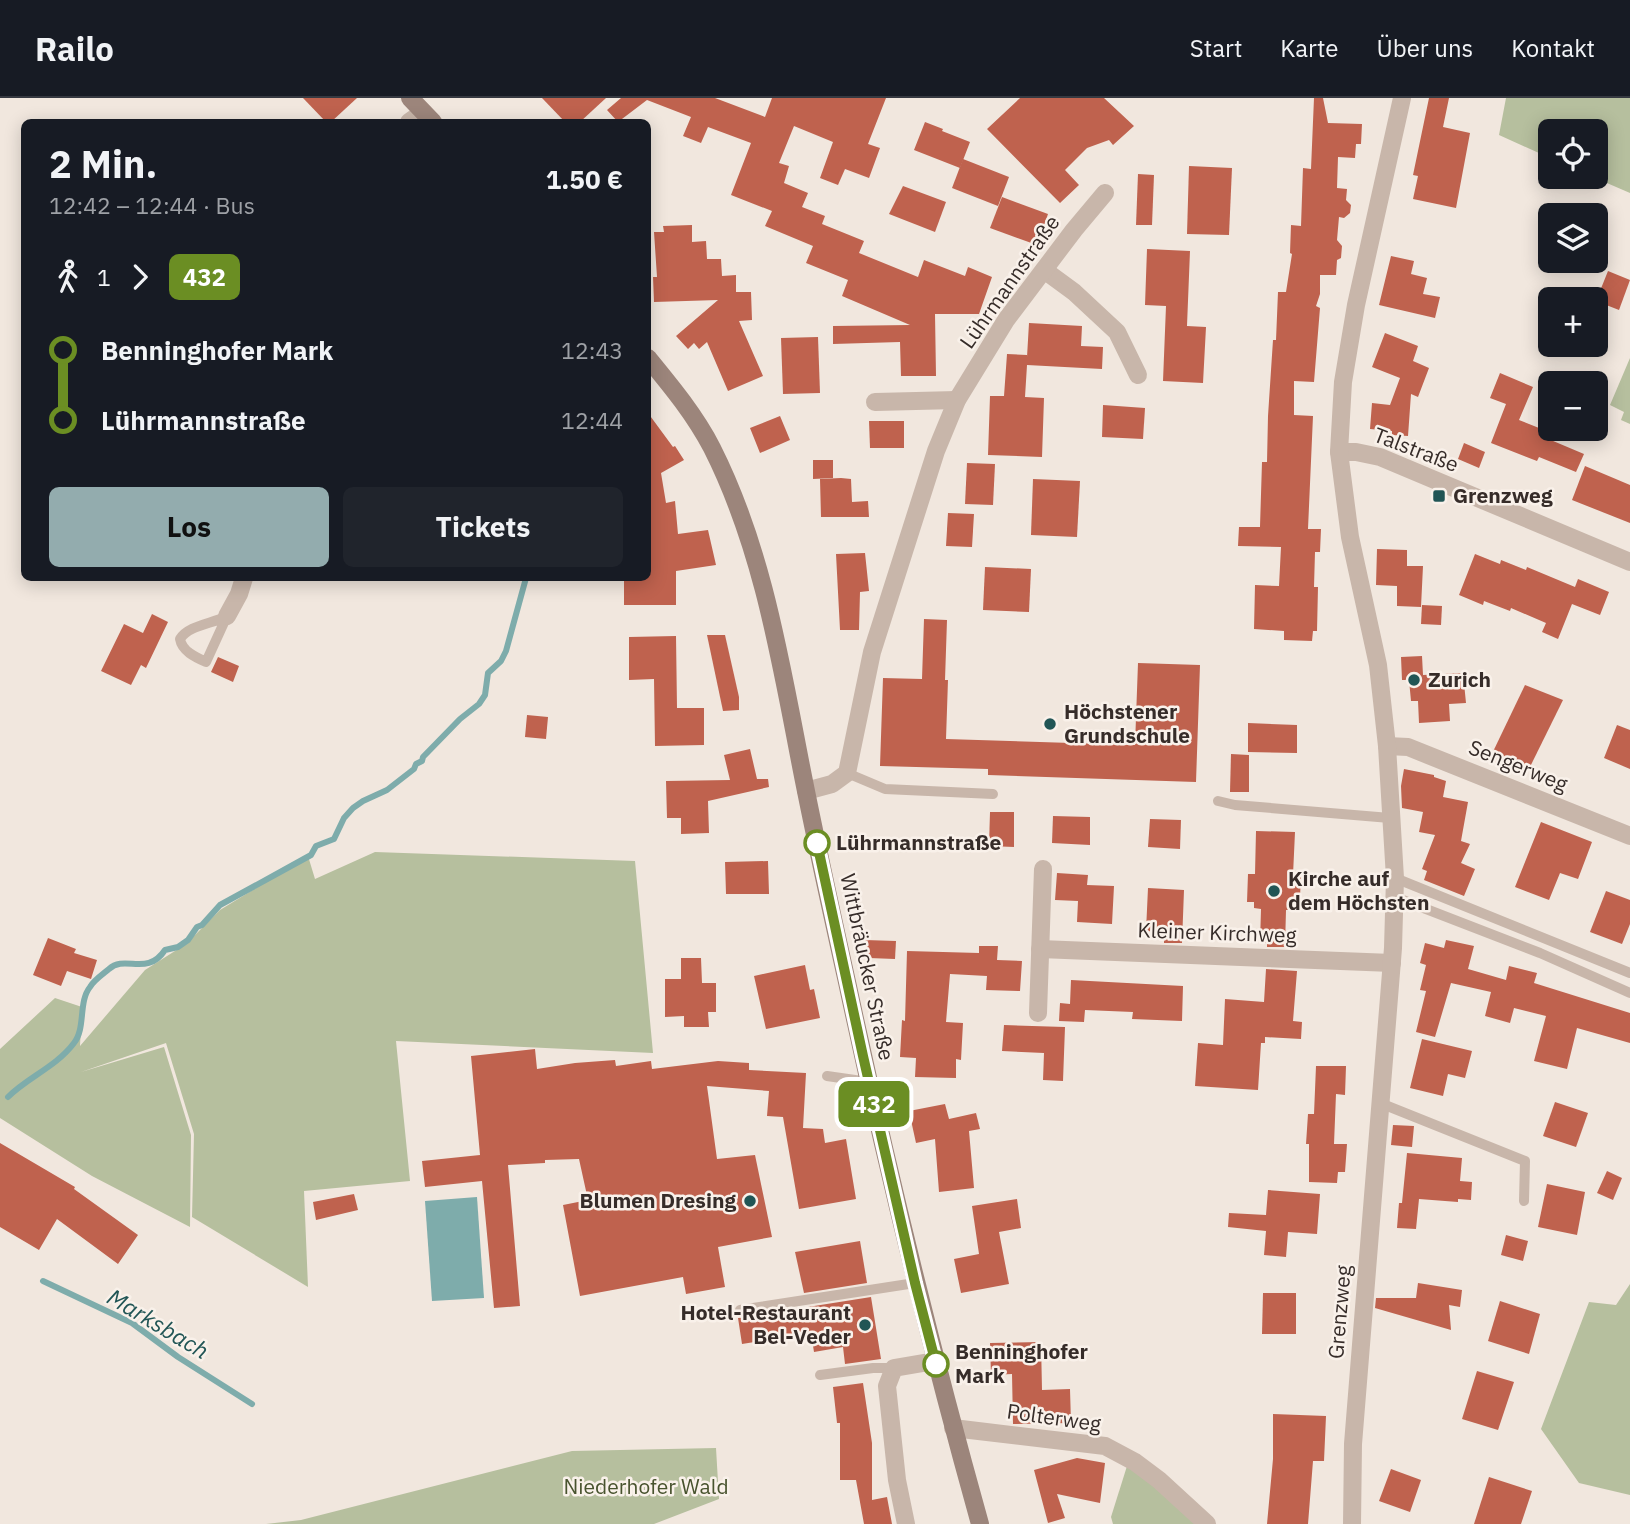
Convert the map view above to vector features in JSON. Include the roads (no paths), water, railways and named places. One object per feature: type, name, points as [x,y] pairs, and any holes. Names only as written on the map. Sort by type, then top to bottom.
[{"type":"main road","points":[[410,98],[421,119]]},
{"type":"main road","name":"Wittbräucker Straße","points":[[651,362],[682,400],[704,435],[737,506],[752,548],[775,631],[806,791],[915,1283],[980,1524]]},
{"type":"street","name":"Grenzweg","points":[[1352,1524],[1353,1444],[1392,963],[1395,888],[1387,746],[1378,665],[1350,537],[1339,452],[1343,383],[1356,305],[1402,98]]},
{"type":"street","name":"Lührmannstraße","points":[[847,773],[872,652],[936,451],[957,400],[1006,320],[1105,193]]},
{"type":"street","points":[[1044,270],[1074,292],[1117,332],[1138,376]]},
{"type":"street","points":[[875,402],[957,400]]},
{"type":"street","name":"Talstraße","points":[[1339,452],[1380,457],[1630,562]]},
{"type":"street","points":[[227,616],[243,581]]},
{"type":"street","name":"Sengerweg","points":[[1387,746],[1408,747],[1630,836]]},
{"type":"street","points":[[806,791],[832,784],[847,773]]},
{"type":"street","points":[[1038,1013],[1043,869]]},
{"type":"street","name":"Kleiner Kirchweg","points":[[1040,949],[1392,963]]},
{"type":"street","points":[[906,1524],[897,1480],[887,1386],[894,1368],[935,1361]]},
{"type":"street","name":"Polterweg","points":[[953,1428],[1105,1446],[1135,1462],[1159,1480],[1207,1524]]},
{"type":"lane","points":[[227,616],[206,662],[193,656],[180,643],[186,631],[227,616]]},
{"type":"lane","points":[[847,773],[885,789],[993,794]]},
{"type":"lane","points":[[1218,802],[1390,818]]},
{"type":"lane","points":[[1395,888],[1630,973]]},
{"type":"lane","points":[[1395,888],[1630,993]]},
{"type":"lane","points":[[827,1076],[869,1082]]},
{"type":"lane","points":[[1380,1103],[1525,1161],[1524,1201]]},
{"type":"lane","points":[[740,1310],[915,1283]]},
{"type":"lane","points":[[820,1375],[894,1368]]},
{"type":"water","points":[[477,1197],[484,1298],[432,1301],[425,1201]]},
{"type":"waterway","points":[[8,1097],[59,1059],[74,1043],[80,1030],[86,993],[99,977],[115,965],[144,964],[158,958],[165,950],[178,947],[188,940],[197,927],[220,905],[311,855],[316,846],[334,839],[344,818],[353,808],[387,790],[414,769],[485,695],[488,673],[501,661],[506,651],[525,581]]},
{"type":"waterway","name":"Marksbach","points":[[43,1281],[132,1323],[178,1357],[252,1404]]},
{"type":"place","name":"Grenzweg","points":[[1439,496]]},
{"type":"place","name":"Zurich","points":[[1414,680]]},
{"type":"place","name":"Höchstener Grundschule","points":[[1050,724]]},
{"type":"place","name":"Lührmannstraße","points":[[817,843]]},
{"type":"place","name":"Kirche auf dem Höchsten","points":[[1274,891]]},
{"type":"place","name":"Blumen Dresing","points":[[750,1201]]},
{"type":"place","name":"Hotel-Restaurant Bel-Veder","points":[[865,1325]]},
{"type":"place","name":"Benninghofer Mark","points":[[936,1364]]},
{"type":"park label","name":"Niederhofer Wald","points":[[646,1487]]}]
